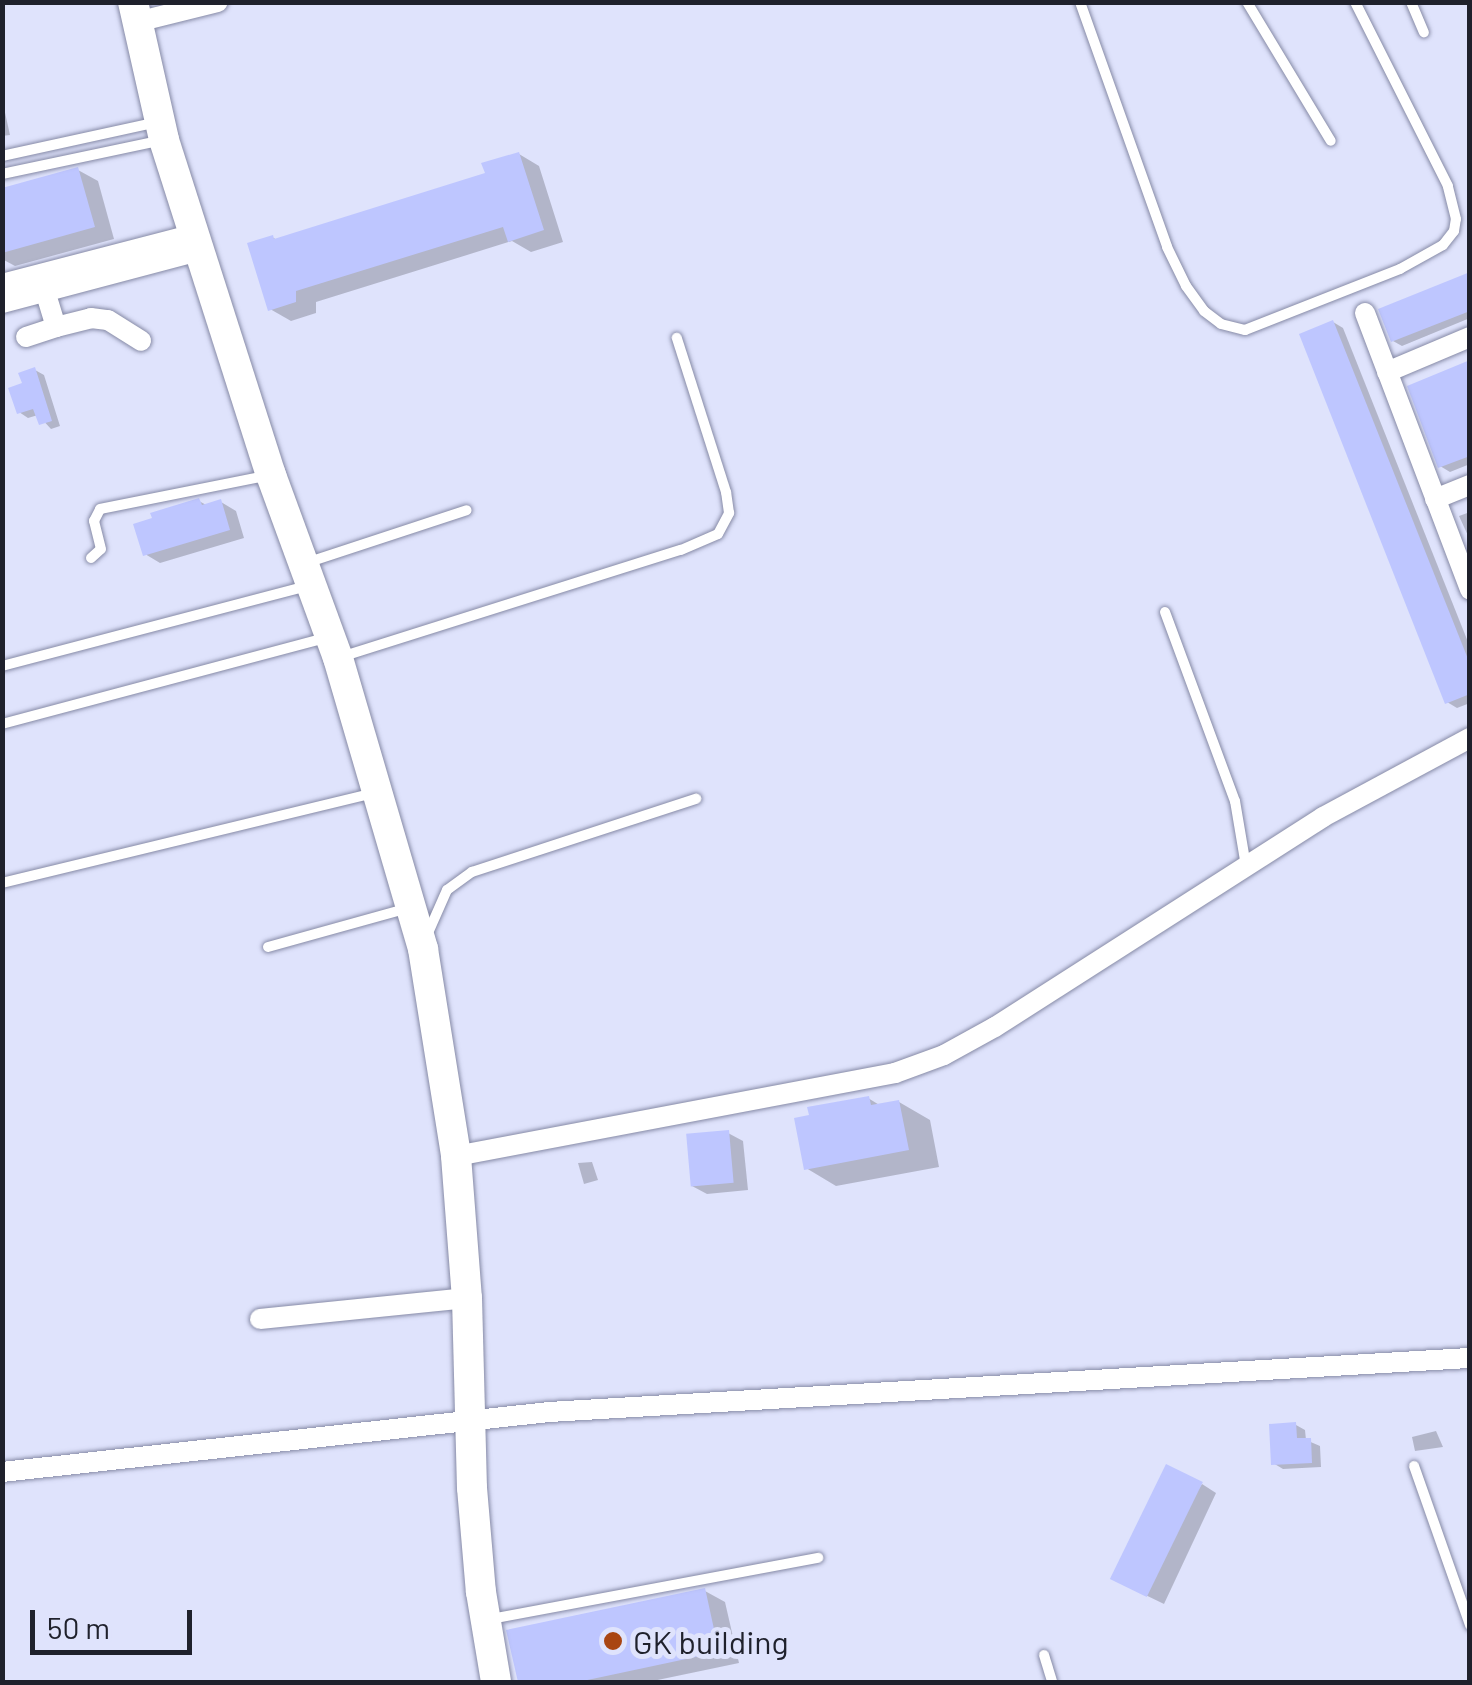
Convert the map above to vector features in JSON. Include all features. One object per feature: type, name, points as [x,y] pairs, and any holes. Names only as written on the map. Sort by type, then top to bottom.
[{"type":"main road","points":[[135,12],[161,131],[271,475],[334,647],[423,948],[456,1156],[467,1298],[470,1418],[486,1620],[496,1682]]},
{"type":"street","points":[[135,12],[218,2]]},
{"type":"street","points":[[2,284],[43,282],[197,242]]},
{"type":"street","points":[[2,303],[43,282]]},
{"type":"street","points":[[43,282],[56,327]]},
{"type":"street","points":[[1364,312],[1470,590]]},
{"type":"street","points":[[26,337],[91,318],[108,320],[140,341]]},
{"type":"street","points":[[1387,372],[1470,338]]},
{"type":"street","points":[[1435,499],[1470,484]]},
{"type":"street","points":[[456,1156],[895,1073],[944,1055],[995,1027],[1323,817],[1470,738]]},
{"type":"street","points":[[260,1319],[467,1298]]},
{"type":"street","points":[[2,1472],[470,1418],[1470,1358]]},
{"type":"lane","points":[[1080,2],[1167,247],[1186,286],[1204,312],[1221,324],[1245,330],[1400,269],[1443,246],[1454,231],[1456,218],[1448,186],[1355,2]]},
{"type":"lane","points":[[1247,2],[1331,141]]},
{"type":"lane","points":[[1411,2],[1424,32]]},
{"type":"lane","points":[[2,156],[161,131]]},
{"type":"lane","points":[[2,174],[161,131]]},
{"type":"lane","points":[[2,724],[334,647],[628,568],[718,534],[729,514],[726,492],[677,338]]},
{"type":"lane","points":[[91,558],[101,549],[94,521],[100,509],[271,475]]},
{"type":"lane","points":[[2,666],[308,574],[467,510]]},
{"type":"lane","points":[[1165,612],[1235,802],[1246,867]]},
{"type":"lane","points":[[2,882],[379,792]]},
{"type":"lane","points":[[423,948],[440,901],[472,872],[696,799]]},
{"type":"lane","points":[[268,947],[411,907]]},
{"type":"lane","points":[[1414,1466],[1470,1625]]},
{"type":"lane","points":[[486,1620],[818,1558]]},
{"type":"lane","points":[[1044,1656],[1052,1682]]},
{"type":"building","points":[[519,152],[544,230],[508,242],[503,227],[296,291],[296,302],[268,311],[247,243],[273,235],[274,239],[485,173],[481,163]]},
{"type":"building","points":[[78,167],[95,227],[2,253],[2,188]]},
{"type":"building","points":[[1470,272],[1470,311],[1391,342],[1378,309]]},
{"type":"building","points":[[1333,320],[1470,664],[1470,694],[1445,704],[1299,334]]},
{"type":"building","points":[[1470,360],[1470,456],[1438,468],[1407,386]]},
{"type":"building","points":[[35,367],[52,421],[39,425],[33,409],[17,414],[8,388],[22,383],[18,373]]},
{"type":"building","points":[[199,498],[202,505],[221,499],[230,530],[143,556],[133,524],[152,518],[150,513]]},
{"type":"building","points":[[869,1096],[871,1105],[899,1100],[909,1150],[804,1170],[794,1118],[809,1115],[807,1107]]},
{"type":"building","points":[[729,1130],[734,1183],[691,1187],[686,1134]]},
{"type":"building","points":[[1296,1422],[1297,1438],[1311,1438],[1312,1463],[1271,1465],[1269,1424]]},
{"type":"building","points":[[1166,1464],[1203,1482],[1147,1597],[1110,1579]]},
{"type":"building","name":"GK building","points":[[705,1588],[719,1652],[578,1682],[518,1682],[506,1630]]},
{"type":"place","name":"GK building","points":[[613,1641]]}]
